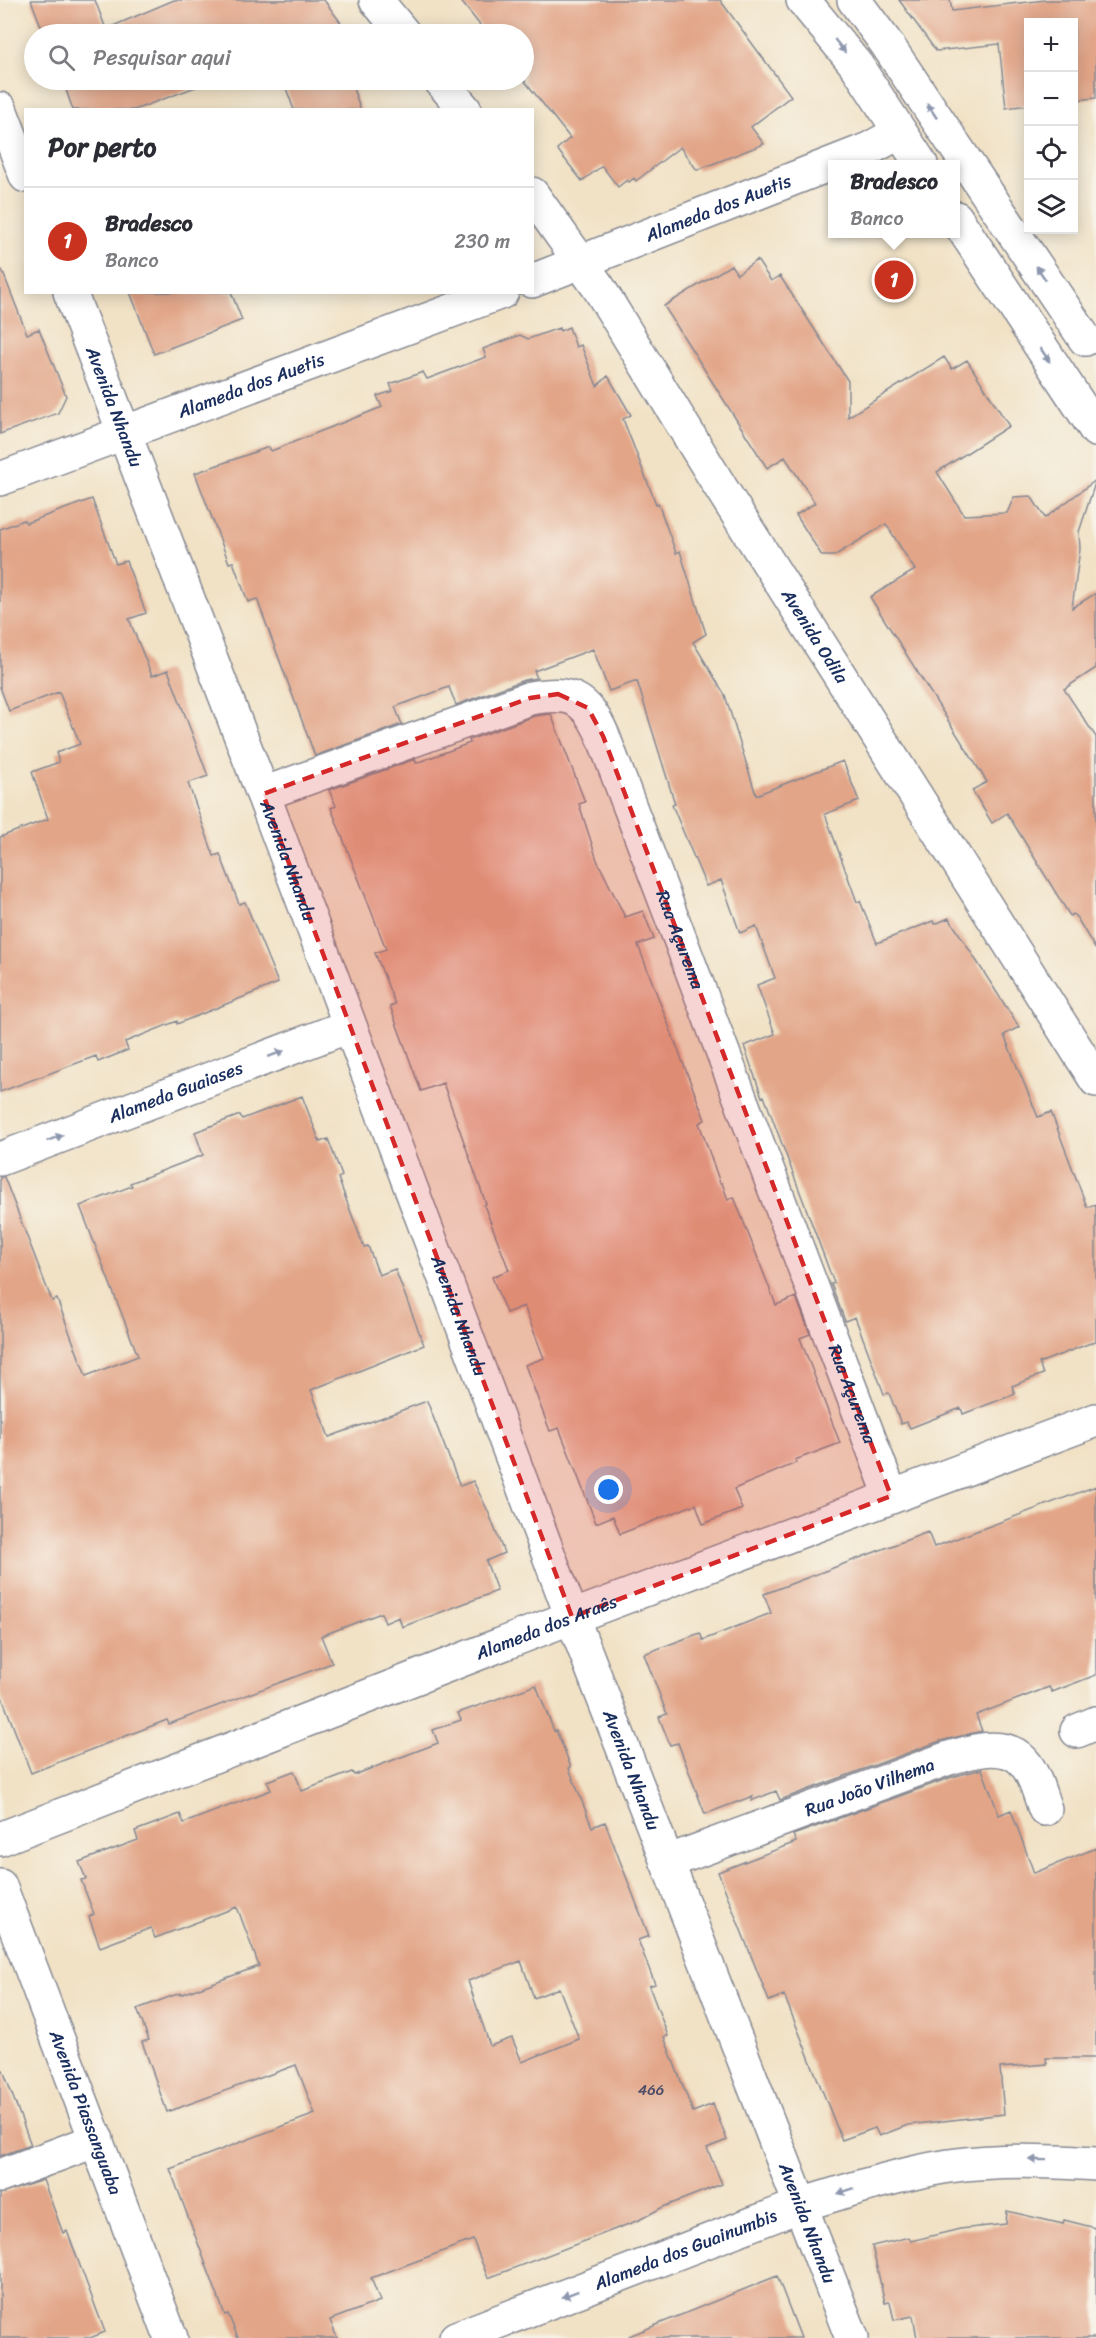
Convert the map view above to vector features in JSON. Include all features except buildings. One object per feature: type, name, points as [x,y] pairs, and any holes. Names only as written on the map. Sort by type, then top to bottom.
[{"type":"street","points":[[376,0],[396,24]]},
{"type":"street","points":[[803,0],[856,66],[918,160]]},
{"type":"street","points":[[854,0],[886,43],[1090,347]]},
{"type":"street","points":[[448,90],[463,108]]},
{"type":"street","points":[[0,110],[24,171]]},
{"type":"street","points":[[900,132],[921,134],[938,160]]},
{"type":"street","name":"Alameda dos Auetis","points":[[841,160],[869,149],[900,132]]},
{"type":"street","name":"Alameda dos Auetis","points":[[534,280],[828,165]]},
{"type":"street","points":[[960,192],[1035,306],[1090,347]]},
{"type":"street","name":"Avenida Odila","points":[[534,197],[582,263],[734,508],[1096,1080]]},
{"type":"street","points":[[960,224],[1096,430]]},
{"type":"street","name":"Avenida Nhandu","points":[[71,294],[263,794],[572,1617],[852,2338]]},
{"type":"street","name":"Alameda dos Auetis","points":[[0,479],[497,294]]},
{"type":"street","name":"Rua Açurema","points":[[263,794],[530,698],[558,694],[569,696],[588,708],[603,736],[891,1496]]},
{"type":"street","name":"Alameda Guaiases","points":[[0,1159],[349,1026]]},
{"type":"street","name":"Alameda dos Araês","points":[[0,1839],[572,1617],[1096,1420]]},
{"type":"street","name":"Rua João Vilhema","points":[[667,1862],[946,1759],[977,1750],[1000,1750],[1023,1760],[1033,1775],[1045,1809]]},
{"type":"street","name":"Avenida Piassanguaba","points":[[0,1886],[171,2338]]},
{"type":"street","points":[[0,2176],[97,2140]]},
{"type":"street","name":"Alameda dos Guainumbis","points":[[456,2338],[801,2205],[859,2186],[948,2166],[1033,2160],[1096,2164]]},
{"type":"highlighted area","points":[[558,694],[588,708],[603,736],[891,1496],[572,1617],[263,794],[530,698]]},
{"type":"place","name":"Bradesco","points":[[894,280]]}]
